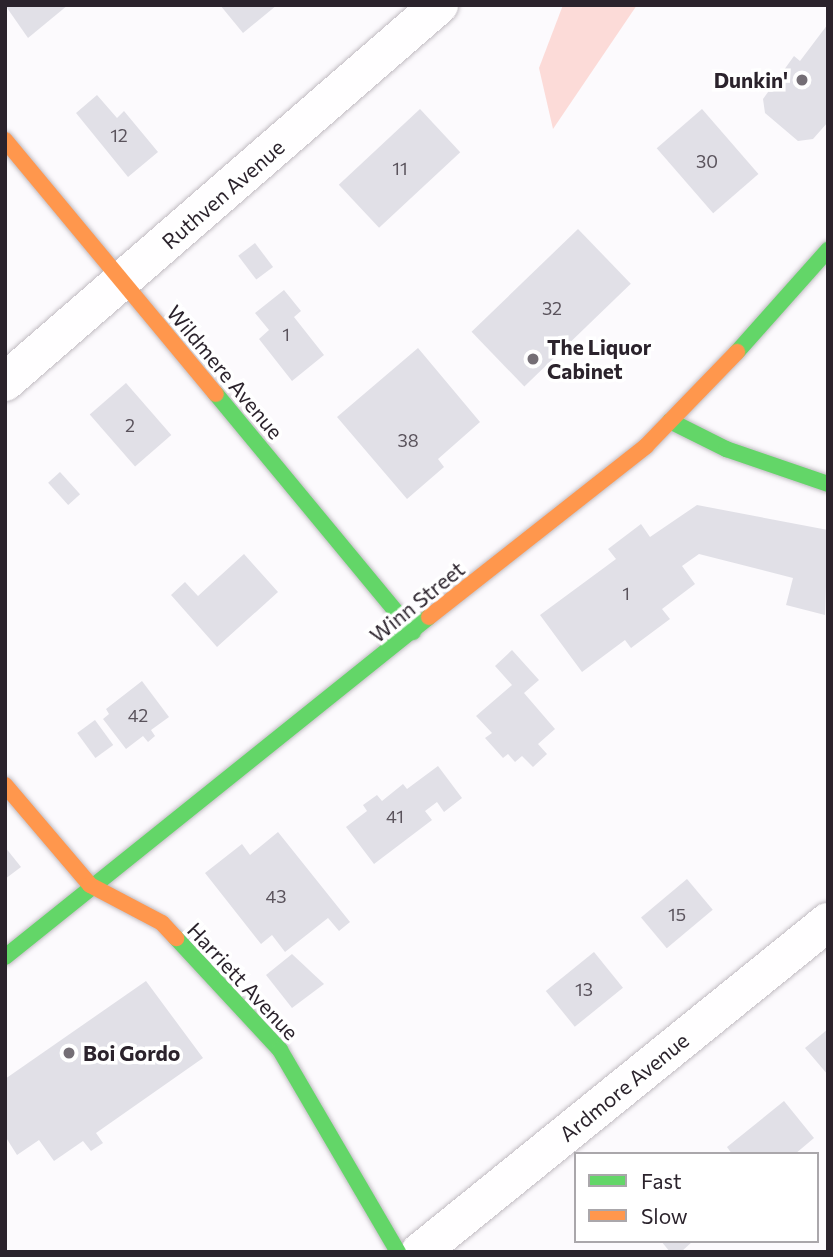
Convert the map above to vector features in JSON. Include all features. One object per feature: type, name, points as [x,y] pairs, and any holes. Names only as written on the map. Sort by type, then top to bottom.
[{"type":"street","name":"Ruthven Avenue","points":[[5,382],[439,5]]},
{"type":"street","name":"Wildmere Avenue","points":[[5,140],[413,632]]},
{"type":"street","name":"Winn Street","points":[[5,957],[90,885],[646,446],[776,311],[828,250]]},
{"type":"street","points":[[670,421],[726,449],[828,484]]},
{"type":"street","name":"Harriett Avenue","points":[[5,785],[90,885],[162,923],[280,1050],[398,1252]]},
{"type":"street","name":"Ardmore Avenue","points":[[420,1252],[828,922]]},
{"type":"shaded area","points":[[563,5],[637,5],[553,129],[539,68]]},
{"type":"building","points":[[5,5],[68,5],[28,38]]},
{"type":"building","points":[[220,5],[277,5],[243,33]]},
{"type":"building","name":"Dunkin'","points":[[828,24],[828,122],[813,139],[798,141],[765,113],[763,99],[794,56],[800,61]]},
{"type":"building","points":[[97,95],[117,118],[124,111],[158,152],[128,177],[76,113]]},
{"type":"building","points":[[420,109],[460,152],[379,228],[339,185]]},
{"type":"building","points":[[702,109],[758,174],[713,213],[657,148]]},
{"type":"building","points":[[578,229],[631,284],[524,386],[472,332]]},
{"type":"building","points":[[255,243],[273,267],[256,280],[238,256]]},
{"type":"building","points":[[284,290],[301,311],[294,317],[324,355],[292,381],[259,339],[269,330],[255,313]]},
{"type":"building","points":[[418,348],[480,422],[438,459],[444,467],[407,499],[337,417]]},
{"type":"building","points":[[126,383],[171,435],[135,467],[90,414]]},
{"type":"building","points":[[60,472],[80,494],[68,505],[48,483]]},
{"type":"building","points":[[697,505],[828,530],[825,615],[786,605],[793,578],[699,554],[682,566],[695,584],[662,609],[670,619],[631,648],[625,640],[582,672],[540,615],[616,559],[608,549],[641,524],[650,537]]},
{"type":"building","points":[[244,554],[278,592],[217,647],[171,595],[185,582],[198,596]]},
{"type":"building","points":[[512,650],[539,680],[524,693],[555,729],[538,744],[547,754],[533,767],[522,756],[515,762],[508,754],[503,758],[485,738],[492,733],[476,716],[512,685],[495,666]]},
{"type":"building","points":[[142,681],[169,717],[151,730],[155,736],[148,742],[143,736],[126,749],[103,719],[109,714],[106,709]]},
{"type":"building","points":[[95,720],[113,745],[95,758],[77,733]]},
{"type":"building","points":[[438,766],[462,798],[444,812],[437,802],[425,811],[432,820],[374,864],[346,827],[367,811],[363,805],[377,795],[382,801],[403,784],[407,789]]},
{"type":"building","points":[[278,832],[350,922],[339,931],[328,918],[285,952],[272,935],[261,944],[205,873],[242,844],[250,855]]},
{"type":"building","points":[[5,847],[21,867],[5,879]]},
{"type":"building","points":[[687,879],[713,910],[667,948],[641,918]]},
{"type":"building","points":[[594,952],[623,988],[575,1027],[546,991]]},
{"type":"building","points":[[292,954],[324,984],[292,1008],[266,975]]},
{"type":"building","points":[[146,981],[203,1058],[96,1133],[103,1143],[91,1151],[83,1141],[54,1161],[39,1140],[17,1155],[5,1136],[5,1079]]},
{"type":"building","points":[[828,1029],[828,1075],[805,1048]]},
{"type":"building","points":[[784,1101],[814,1138],[797,1152],[731,1152],[727,1147]]},
{"type":"building","points":[[663,1243],[691,1243],[681,1252],[670,1252]]},
{"type":"traffic: fast","points":[[737,352],[828,250]]},
{"type":"traffic: fast","points":[[216,394],[413,632]]},
{"type":"traffic: fast","points":[[670,421],[726,449],[828,484]]},
{"type":"traffic: fast","points":[[5,957],[429,617]]},
{"type":"traffic: fast","points":[[176,938],[280,1050],[398,1252]]},
{"type":"traffic: slow","points":[[5,140],[216,394]]},
{"type":"traffic: slow","points":[[429,617],[646,446],[737,352]]},
{"type":"traffic: slow","points":[[5,785],[90,885],[162,923],[176,938]]},
{"type":"place","name":"Dunkin'","points":[[802,80]]},
{"type":"place","name":"The Liquor Cabinet","points":[[533,359]]},
{"type":"place","name":"Boi Gordo","points":[[69,1053]]}]
